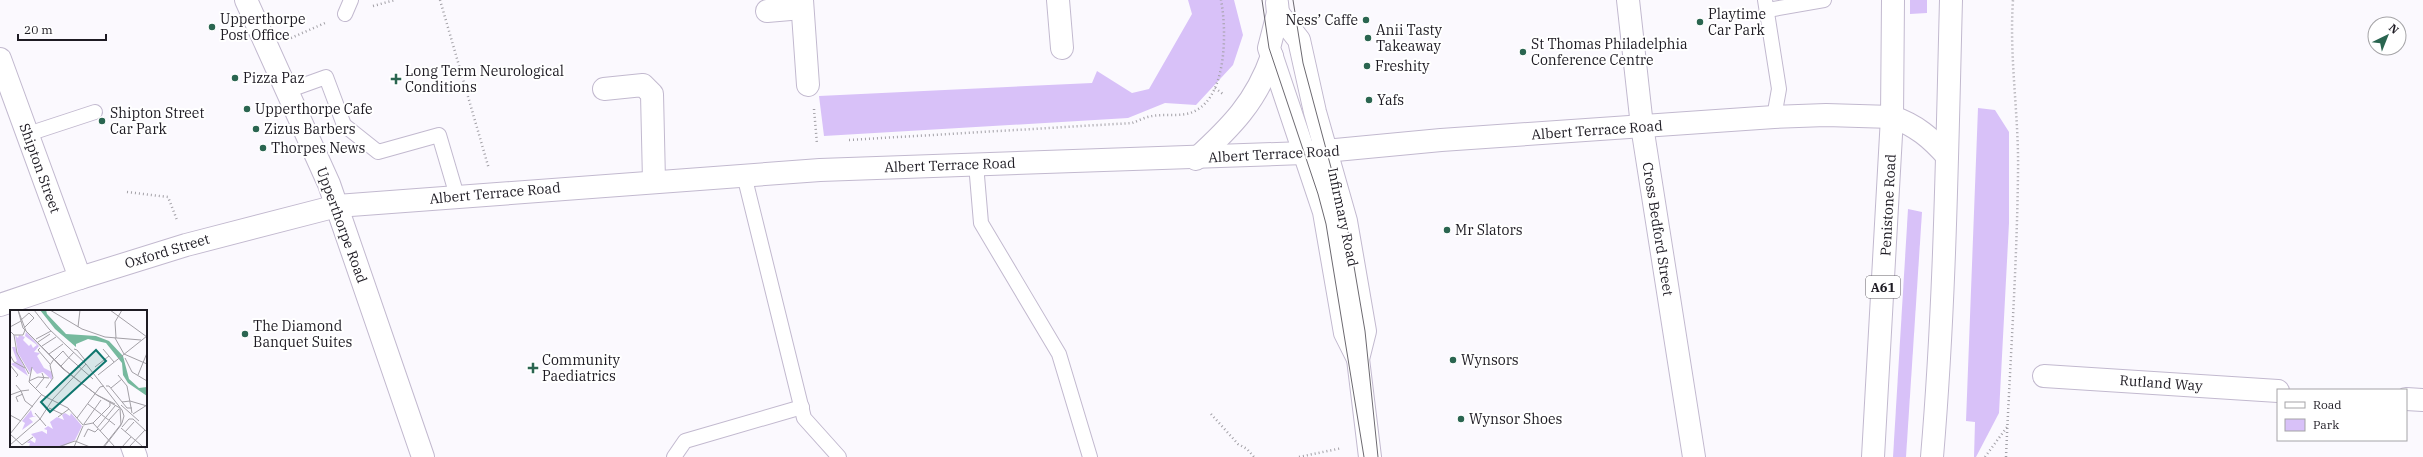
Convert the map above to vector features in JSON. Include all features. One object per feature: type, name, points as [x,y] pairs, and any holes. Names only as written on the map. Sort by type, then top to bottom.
[{"type":"main road","name":"Upperthorpe Road","points":[[246,0],[337,206],[423,457]]},
{"type":"main road","points":[[1058,0],[1062,48]]},
{"type":"main road","name":"Cross Bedford Street","points":[[1628,0],[1642,126],[1694,457]]},
{"type":"main road","name":"Penistone Road","points":[[1873,457],[1892,117],[1893,0]]},
{"type":"main road","points":[[1932,457],[1939,372],[1951,0]]},
{"type":"main road","points":[[767,11],[802,4],[808,85]]},
{"type":"main road","name":"Infirmary Road","points":[[1277,6],[1269,48],[1324,212],[1345,333],[1358,359],[1369,451]]},
{"type":"main road","name":"Infirmary Road","points":[[1277,6],[1299,40],[1315,112],[1328,152],[1346,221],[1365,331],[1358,359]]},
{"type":"main road","points":[[1196,159],[1230,128],[1244,110],[1264,79],[1272,56]]},
{"type":"main road","name":"Shipton Street","points":[[0,59],[80,278]]},
{"type":"main road","points":[[604,89],[643,85],[652,94],[654,181]]},
{"type":"main road","name":"Albert Terrace Road","points":[[337,206],[744,175],[976,164],[1196,159],[1328,152],[1427,141],[1774,117],[1826,115],[1892,117],[1911,124],[1930,138],[1947,156]]},
{"type":"main road","name":"Oxford Street","points":[[0,305],[186,245],[337,206]]},
{"type":"main road","name":"Rutland Way","points":[[2044,376],[2277,391]]},
{"type":"main road","points":[[2407,399],[2423,400]]},
{"type":"main road","points":[[132,447],[136,457]]},
{"type":"lane","points":[[346,14],[352,0]]},
{"type":"lane","points":[[1774,117],[1780,89],[1766,5],[1824,0]]},
{"type":"lane","points":[[287,91],[326,77],[344,125],[378,152],[439,135],[457,196]]},
{"type":"lane","points":[[28,134],[94,112]]},
{"type":"lane","points":[[976,164],[981,223],[1059,354],[1090,457]]},
{"type":"lane","points":[[744,175],[804,418],[839,457]]},
{"type":"lane","points":[[674,457],[685,441],[802,407]]},
{"type":"path","points":[[440,0],[496,193]]},
{"type":"path","points":[[848,141],[1132,123],[1151,116],[1186,114],[1198,108],[1208,98],[1215,88],[1221,69],[1226,38],[1221,0]]},
{"type":"path","points":[[2006,457],[2012,370],[2018,171],[2011,29],[2013,0]]},
{"type":"path","points":[[808,85],[813,97],[817,142],[825,142]]},
{"type":"path","points":[[127,192],[168,197],[186,245]]},
{"type":"path","points":[[1211,414],[1238,444],[1247,449],[1254,457]]},
{"type":"path","points":[[1985,457],[2007,426]]},
{"type":"path","points":[[1299,457],[1369,451]]},
{"type":"green space","points":[[1188,0],[1234,0],[1243,35],[1233,65],[1196,105],[1165,103],[1128,118],[824,136],[819,96],[1092,83],[1097,71],[1132,93],[1149,89],[1192,14]]},
{"type":"green space","points":[[1910,0],[1927,0],[1927,13],[1910,14]]},
{"type":"green space","points":[[1978,108],[1995,110],[2009,132],[2009,223],[1999,413],[1976,457],[1974,457],[1975,422],[1966,421]]},
{"type":"green space","points":[[1908,209],[1922,212],[1906,457],[1893,457]]},
{"type":"tram line","points":[[1262,0],[1269,48],[1318,194],[1326,224],[1364,457]]},
{"type":"tram line","points":[[1293,0],[1303,63],[1348,231],[1365,331],[1378,457]]},
{"type":"place","name":"Ness’ Caffe","points":[[1366,20]]},
{"type":"place","name":"Playtime Car Park","points":[[1700,22]]},
{"type":"place","name":"Upperthorpe Post Office","points":[[212,27]]},
{"type":"place","name":"Anii Tasty Takeaway","points":[[1368,38]]},
{"type":"place","name":"St Thomas Philadelphia Conference Centre","points":[[1523,52]]},
{"type":"place","name":"Freshity","points":[[1367,66]]},
{"type":"place","name":"Pizza Paz","points":[[235,78]]},
{"type":"place","name":"Long Term Neurological Conditions","points":[[396,79]]},
{"type":"place","name":"Yafs","points":[[1369,100]]},
{"type":"place","name":"Upperthorpe Cafe","points":[[247,109]]},
{"type":"place","name":"Shipton Street Car Park","points":[[102,121]]},
{"type":"place","name":"Zizus Barbers","points":[[256,129]]},
{"type":"place","name":"Thorpes News","points":[[263,148]]},
{"type":"place","name":"Mr Slators","points":[[1447,230]]},
{"type":"place","name":"The Diamond Banquet Suites","points":[[245,334]]},
{"type":"place","name":"Wynsors","points":[[1453,360]]},
{"type":"place","name":"Community Paediatrics","points":[[533,368]]},
{"type":"place","name":"Wynsor Shoes","points":[[1461,419]]}]
